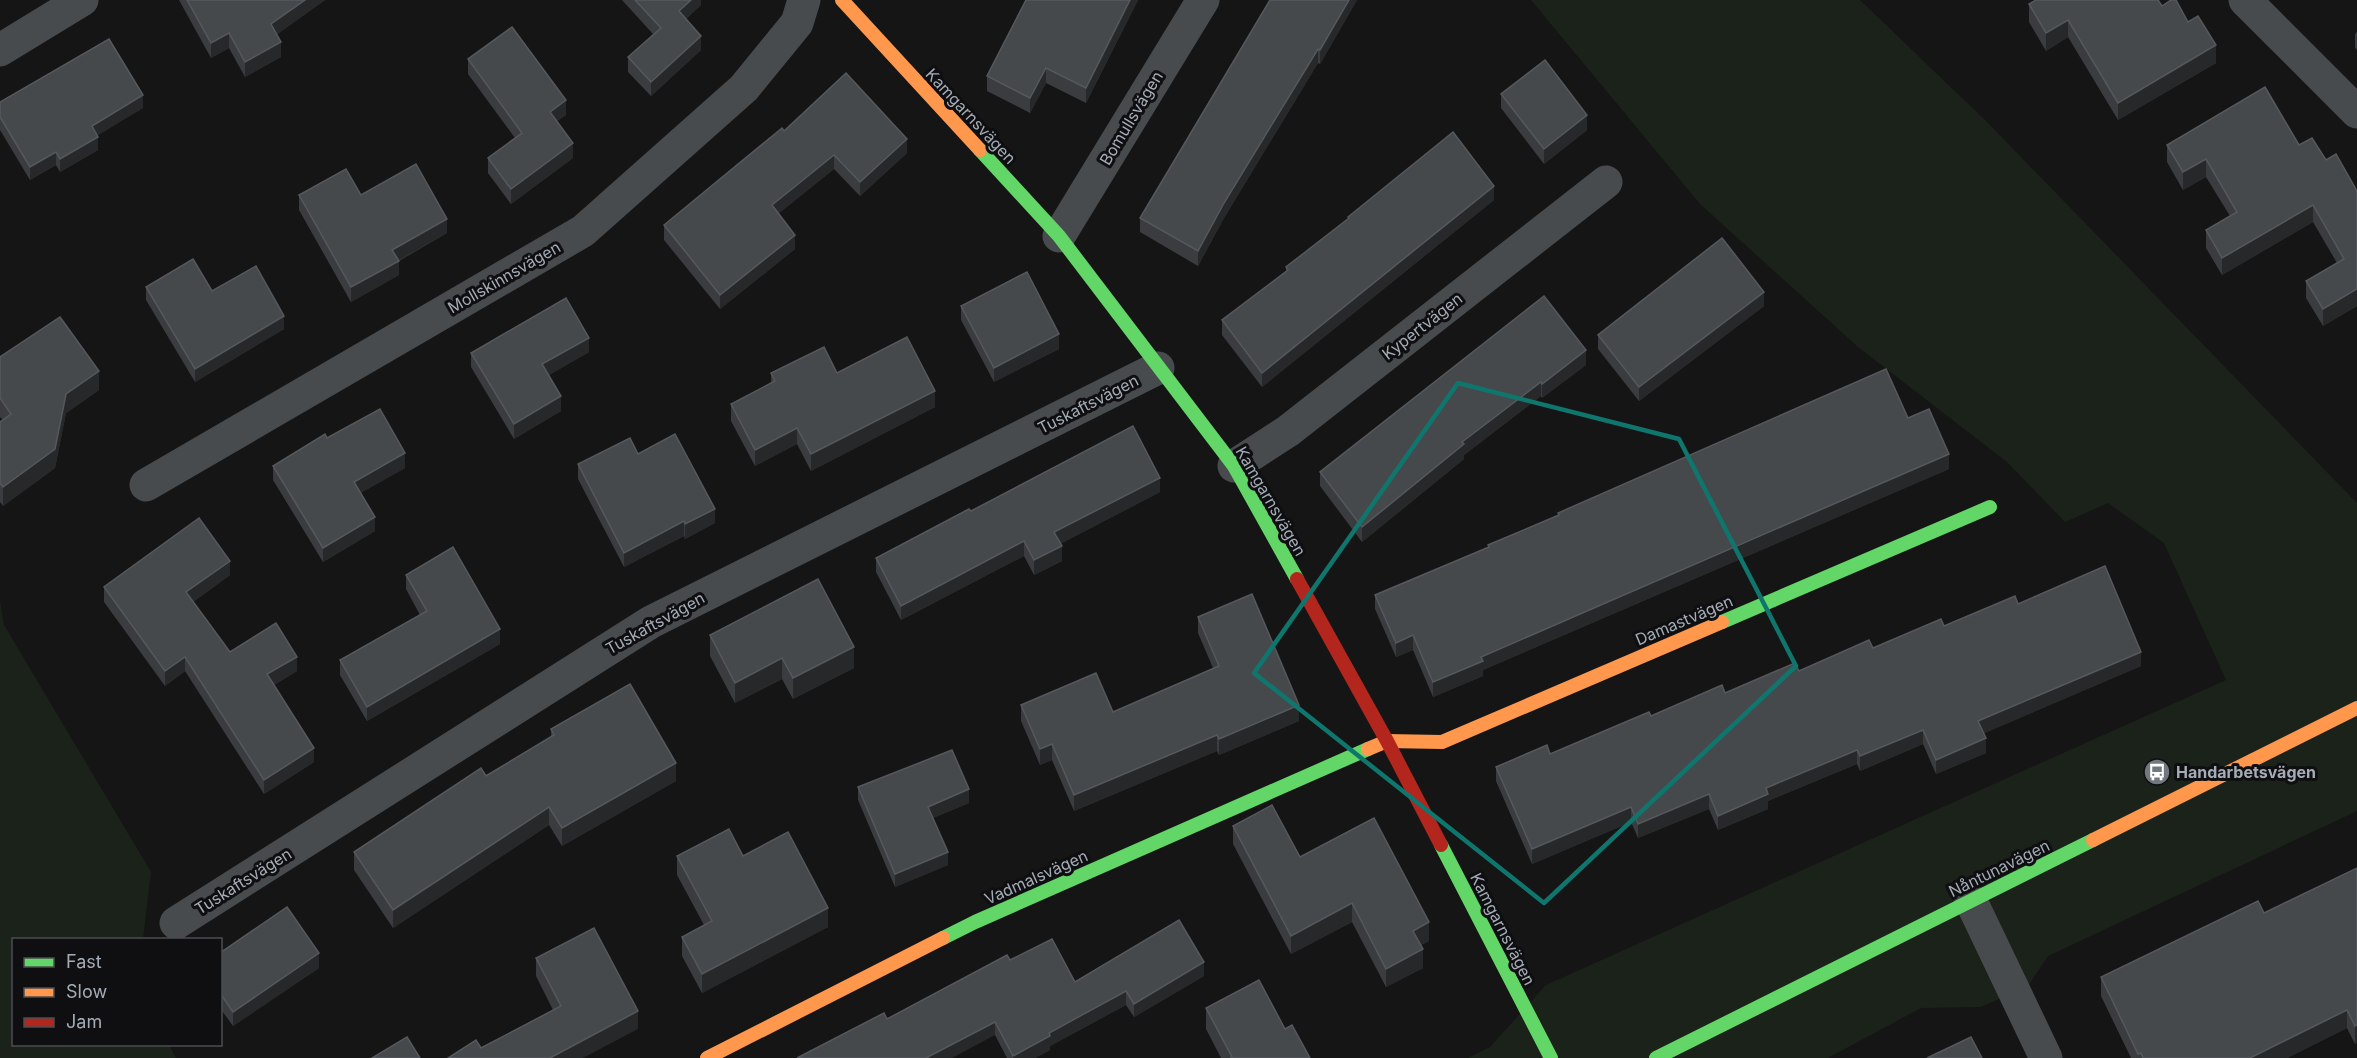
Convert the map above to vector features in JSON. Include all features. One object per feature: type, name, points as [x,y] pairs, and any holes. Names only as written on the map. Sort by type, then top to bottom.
[{"type":"street","points":[[0,50],[82,0]]},
{"type":"street","name":"Mollskinnsvägen","points":[[146,485],[583,231],[744,88],[797,23],[804,0]]},
{"type":"street","name":"Kamgarnsvägen","points":[[842,0],[1059,236],[1234,466],[1387,741],[1551,1058]]},
{"type":"street","name":"Bomullsvägen","points":[[1059,236],[1203,0]]},
{"type":"street","points":[[2245,0],[2357,112]]},
{"type":"street","name":"Kypertvägen","points":[[1234,466],[1288,430],[1606,182]]},
{"type":"street","name":"Tuskaftsvägen","points":[[176,923],[651,622],[1158,368]]},
{"type":"street","name":"Damastvägen","points":[[1387,741],[1442,742],[1990,507]]},
{"type":"street","name":"Nåntunavägen","points":[[1656,1058],[2357,708]]},
{"type":"street","name":"Vadmalsvägen","points":[[707,1058],[975,922],[1387,741]]},
{"type":"street","points":[[1971,901],[2046,1058]]},
{"type":"highlighted area","points":[[1458,383],[1679,439],[1796,666],[1544,903],[1254,673]]},
{"type":"shaded area","points":[[1531,0],[1860,0],[1987,122],[2357,503],[2357,811],[2048,956],[2028,986],[1981,1007],[1921,1008],[1828,1058],[1468,1058],[1490,1047],[1546,985],[2226,680],[2164,543],[2108,503],[2065,522],[2007,462],[1858,347],[1700,204]]},
{"type":"shaded area","points":[[0,601],[4,625],[151,872],[143,938],[12,938],[12,1046],[170,1046],[176,1058],[0,1058]]},
{"type":"building","points":[[187,0],[305,0],[271,24],[281,42],[245,62],[229,33],[211,43]]},
{"type":"building","points":[[635,0],[691,0],[679,11],[701,36],[651,82],[628,57],[661,28]]},
{"type":"building","points":[[1026,0],[1130,0],[1086,88],[1046,68],[1030,98],[987,76]]},
{"type":"building","points":[[1270,0],[1349,0],[1224,203],[1198,251],[1140,218]]},
{"type":"building","points":[[2036,0],[2158,0],[2162,6],[2171,0],[2176,0],[2188,22],[2198,16],[2216,45],[2118,103],[2068,20],[2046,33],[2029,4]]},
{"type":"building","points":[[512,27],[566,100],[550,112],[573,143],[511,189],[488,158],[522,133],[468,59]]},
{"type":"building","points":[[109,39],[143,95],[92,126],[98,137],[60,159],[56,152],[30,167],[0,117],[0,102]]},
{"type":"building","points":[[1545,60],[1587,115],[1544,149],[1501,94]]},
{"type":"building","points":[[846,73],[907,139],[860,182],[834,155],[772,205],[795,235],[720,295],[664,225],[782,128],[784,131]]},
{"type":"building","points":[[2265,87],[2299,145],[2312,138],[2326,160],[2336,154],[2357,191],[2357,289],[2323,309],[2306,281],[2344,259],[2313,205],[2222,258],[2206,230],[2237,212],[2206,159],[2183,172],[2167,145]]},
{"type":"building","points":[[1453,132],[1494,186],[1262,373],[1222,320],[1288,270],[1286,267]]},
{"type":"building","points":[[416,164],[447,219],[392,250],[399,261],[351,287],[299,195],[346,169],[361,195]]},
{"type":"building","points":[[1722,238],[1764,292],[1639,387],[1598,335]]},
{"type":"building","points":[[193,259],[212,291],[256,266],[284,316],[195,369],[146,287]]},
{"type":"building","points":[[1027,272],[1059,334],[994,368],[961,306]]},
{"type":"building","points":[[1544,296],[1586,350],[1462,442],[1464,444],[1362,527],[1320,472]]},
{"type":"building","points":[[566,298],[589,338],[542,364],[561,396],[514,424],[471,353]]},
{"type":"building","points":[[60,317],[99,371],[66,394],[55,449],[3,487],[0,483],[0,422],[11,414],[0,398],[0,357]]},
{"type":"building","points":[[907,337],[935,391],[811,454],[797,428],[755,450],[731,404],[775,381],[771,373],[824,347],[837,373]]},
{"type":"building","points":[[1886,369],[1908,418],[1929,409],[1949,454],[1481,657],[1483,661],[1433,682],[1413,635],[1396,643],[1375,595],[1489,547],[1488,545],[1559,515],[1558,513]]},
{"type":"building","points":[[380,409],[405,453],[354,482],[375,517],[323,548],[273,466],[325,434],[327,438]]},
{"type":"building","points":[[1133,426],[1160,478],[1054,532],[1062,546],[1034,560],[1024,541],[901,606],[876,558]]},
{"type":"building","points":[[675,434],[715,509],[685,524],[684,521],[624,553],[578,464],[630,438],[638,454]]},
{"type":"building","points":[[199,518],[230,561],[186,592],[230,652],[276,623],[297,657],[267,674],[314,748],[264,780],[185,657],[165,671],[104,587]]},
{"type":"building","points":[[453,547],[500,629],[367,707],[340,660],[427,611],[406,575]]},
{"type":"building","points":[[2105,566],[2141,652],[1978,721],[1986,738],[1936,760],[1923,730],[1860,756],[1857,750],[1766,788],[1768,794],[1718,816],[1709,794],[1638,824],[1631,807],[1532,849],[1496,767],[1547,745],[1550,754],[1649,712],[1651,716],[1722,685],[1725,693],[1795,663],[1799,671],[1869,640],[1873,648],[1941,619],[1944,626],[2015,596],[2018,604]]},
{"type":"building","points":[[818,579],[854,647],[793,678],[782,658],[735,683],[710,635]]},
{"type":"building","points":[[1252,594],[1299,705],[1219,739],[1217,735],[1074,795],[1052,744],[1040,749],[1021,705],[1096,673],[1113,712],[1219,666],[1198,617]]},
{"type":"building","points":[[630,684],[676,763],[562,828],[549,807],[393,910],[354,852],[481,768],[486,776],[554,735],[551,729]]},
{"type":"building","points":[[952,750],[969,789],[928,807],[948,852],[895,874],[858,787]]},
{"type":"building","points":[[1272,805],[1300,857],[1374,818],[1429,922],[1413,931],[1423,949],[1386,969],[1352,903],[1291,936],[1233,826]]},
{"type":"building","points":[[729,829],[743,856],[788,832],[828,908],[702,974],[682,937],[712,921],[677,856]]},
{"type":"building","points":[[2357,868],[2357,1025],[2355,1026],[2347,1010],[2250,1058],[2143,1058],[2141,1053],[2138,1054],[2101,977],[2258,901],[2264,913]]},
{"type":"building","points":[[287,907],[319,953],[233,1012],[222,996],[222,952]]},
{"type":"building","points":[[1179,920],[1204,962],[1134,1004],[1126,991],[1049,1033],[1050,1036],[1013,1056],[995,1022],[926,1058],[797,1058],[884,1013],[887,1019],[1007,955],[1010,960],[1052,939],[1075,982]]},
{"type":"building","points":[[594,928],[638,1011],[550,1058],[448,1058],[476,1040],[481,1048],[561,1006],[536,958]]},
{"type":"building","points":[[1259,980],[1285,1029],[1292,1025],[1310,1058],[1230,1058],[1232,1057],[1206,1008]]},
{"type":"building","points":[[407,1037],[420,1058],[372,1058]]},
{"type":"building","points":[[1971,1037],[1982,1058],[1927,1058]]},
{"type":"traffic: fast","points":[[980,150],[1059,236],[1234,466],[1297,579]]},
{"type":"traffic: fast","points":[[1722,622],[1990,507]]},
{"type":"traffic: fast","points":[[943,938],[1368,749]]},
{"type":"traffic: fast","points":[[1656,1058],[2093,840]]},
{"type":"traffic: fast","points":[[1441,845],[1551,1058]]},
{"type":"traffic: slow","points":[[842,0],[980,150]]},
{"type":"traffic: slow","points":[[1368,749],[1387,741],[1442,742],[1722,622]]},
{"type":"traffic: slow","points":[[2093,840],[2357,708]]},
{"type":"traffic: slow","points":[[707,1058],[943,938]]},
{"type":"traffic: jam","points":[[1297,579],[1387,741],[1441,845]]},
{"type":"place","name":"Handarbetsvägen","points":[[2157,772]]}]
